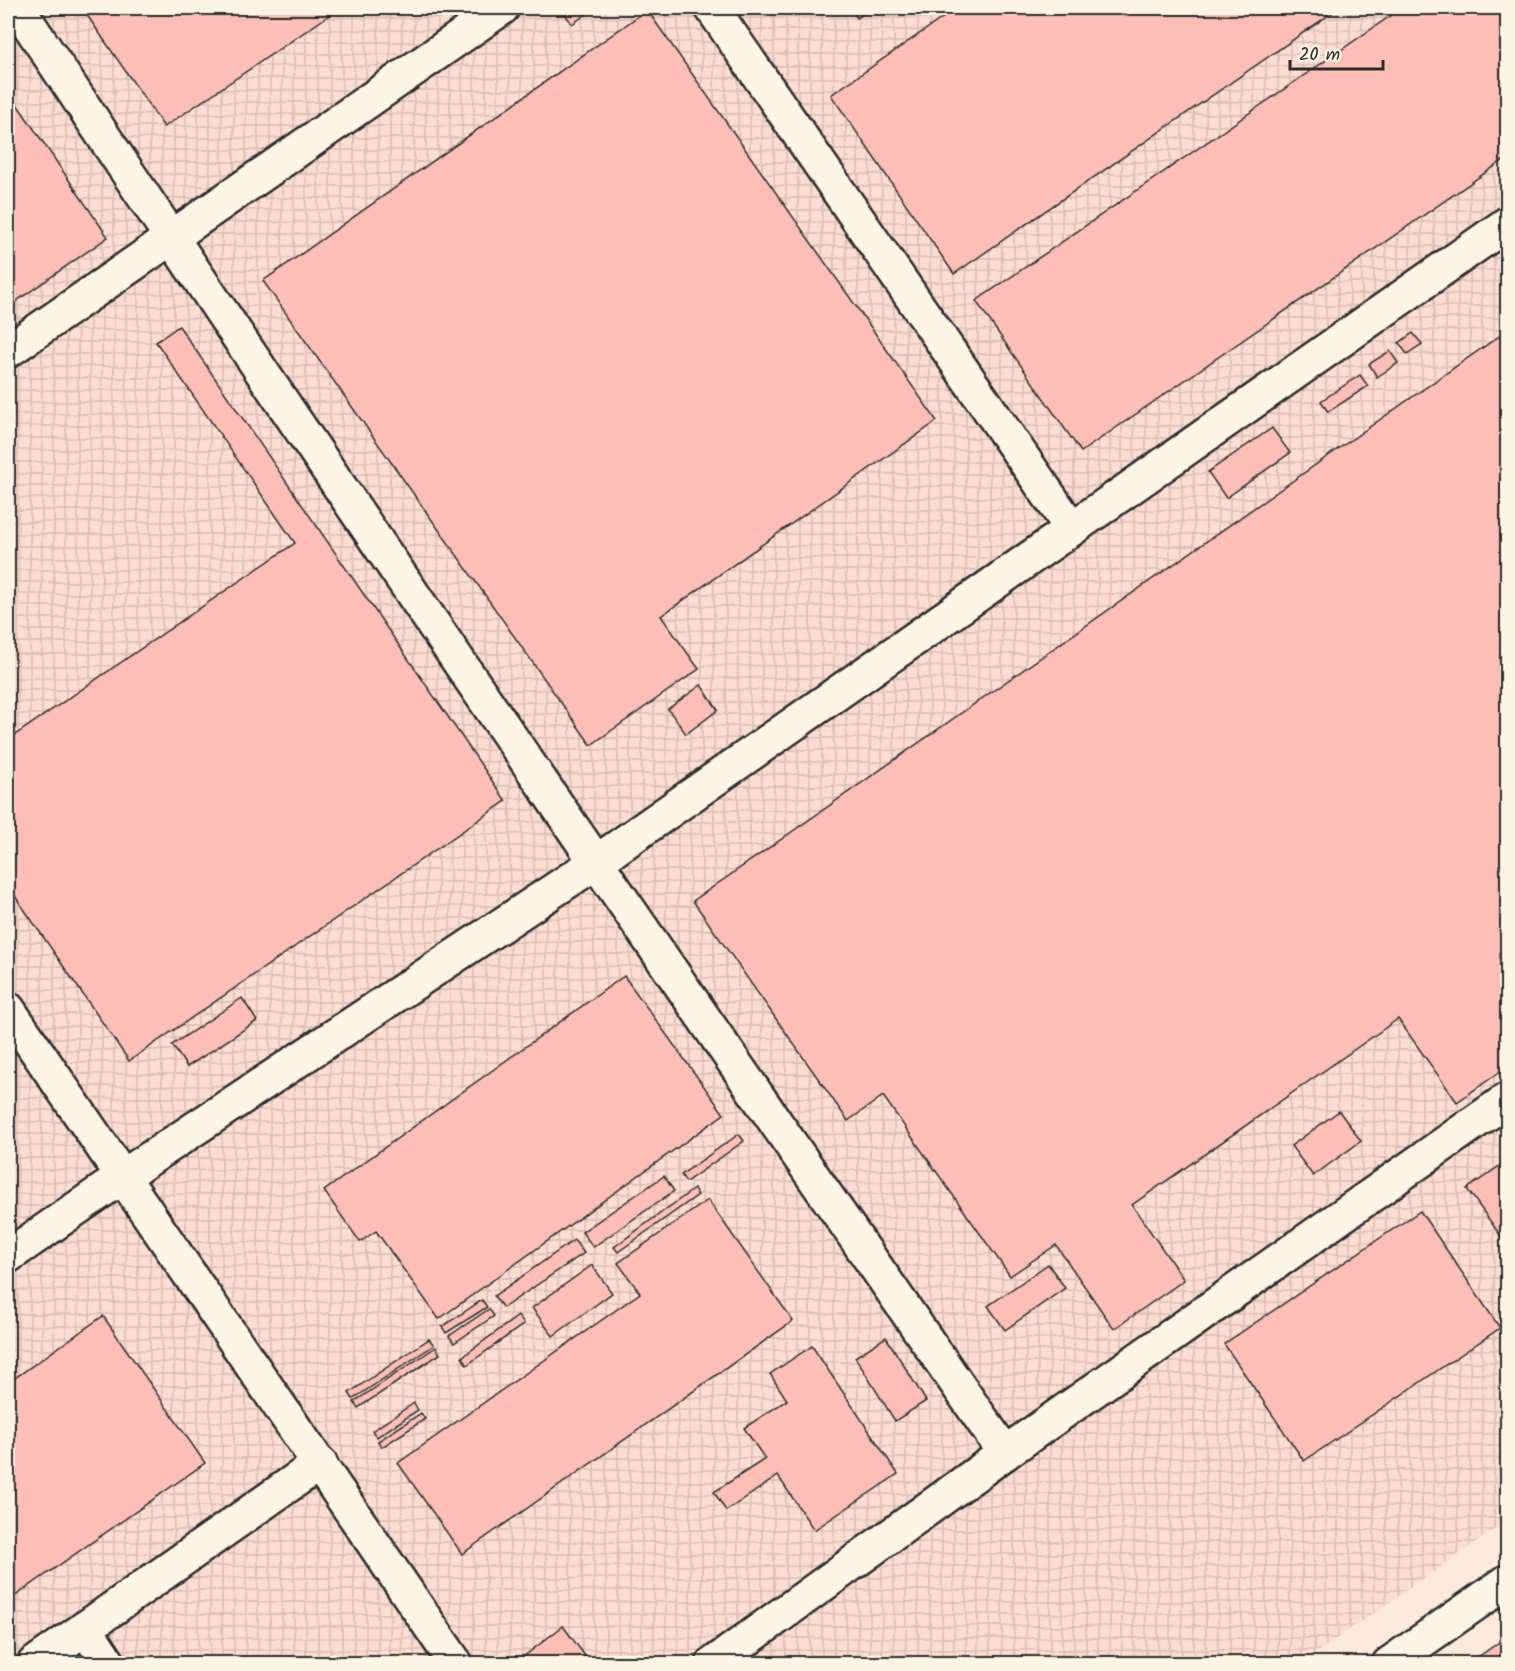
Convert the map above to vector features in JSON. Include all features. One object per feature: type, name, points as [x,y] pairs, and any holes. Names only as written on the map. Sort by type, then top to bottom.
[{"type":"street","points":[[18,8],[171,238],[596,863],[1005,1453]]},
{"type":"street","points":[[8,351],[502,8]]},
{"type":"street","points":[[712,8],[1072,529]]},
{"type":"street","points":[[8,1256],[122,1177],[596,863],[1508,223]]},
{"type":"street","points":[[8,1009],[456,1664]]},
{"type":"street","points":[[714,1664],[1005,1453],[1508,1099]]},
{"type":"street","points":[[34,1664],[320,1463]]},
{"type":"street","points":[[1389,1664],[1508,1581]]},
{"type":"street","points":[[85,1628],[109,1664]]},
{"type":"shaded area","points":[[8,8],[1507,8],[1507,1521],[1301,1663],[8,1664]]},
{"type":"building","points":[[82,8],[340,8],[164,127]]},
{"type":"building","points":[[561,8],[595,8],[572,24]]},
{"type":"building","points":[[850,8],[872,8],[857,18]]},
{"type":"building","points":[[957,8],[1339,8],[954,274],[831,95]]},
{"type":"building","points":[[1402,8],[1508,8],[1508,157],[1081,452],[976,301]]},
{"type":"building","points":[[647,10],[937,421],[661,616],[699,669],[591,745],[263,281]]},
{"type":"building","points":[[8,91],[108,237],[8,307]]},
{"type":"building","points":[[179,326],[506,801],[129,1061],[8,886],[8,740],[295,543],[156,342]]},
{"type":"building","points":[[1508,330],[1508,1066],[1457,1102],[1398,1019],[1132,1205],[1184,1280],[1114,1329],[1056,1245],[1010,1276],[883,1096],[848,1121],[693,901]]},
{"type":"building","points":[[1413,333],[1422,344],[1407,354],[1399,343]]},
{"type":"building","points":[[1390,351],[1398,363],[1377,377],[1369,364]]},
{"type":"building","points":[[1360,375],[1368,386],[1328,412],[1321,401]]},
{"type":"building","points":[[1272,428],[1290,453],[1226,498],[1208,472]]},
{"type":"building","points":[[701,685],[718,710],[686,734],[668,709]]},
{"type":"building","points":[[624,976],[724,1114],[439,1319],[376,1231],[360,1242],[324,1191]]},
{"type":"building","points":[[242,998],[257,1021],[187,1067],[172,1045]]},
{"type":"building","points":[[1339,1111],[1361,1141],[1313,1176],[1291,1146]]},
{"type":"building","points":[[739,1134],[744,1141],[686,1182],[681,1175]]},
{"type":"building","points":[[1508,1160],[1508,1246],[1467,1189]]},
{"type":"building","points":[[664,1176],[674,1191],[593,1247],[582,1232]]},
{"type":"building","points":[[694,1189],[698,1195],[618,1252],[614,1247]]},
{"type":"building","points":[[708,1200],[793,1321],[462,1554],[398,1463],[640,1293],[618,1263]]},
{"type":"building","points":[[1420,1211],[1500,1328],[1304,1461],[1224,1344]]},
{"type":"building","points":[[574,1240],[584,1253],[503,1308],[494,1296]]},
{"type":"building","points":[[1048,1264],[1065,1288],[1005,1330],[988,1306]]},
{"type":"building","points":[[592,1265],[612,1293],[553,1336],[532,1308]]},
{"type":"building","points":[[482,1300],[487,1307],[446,1333],[442,1327]]},
{"type":"building","points":[[489,1309],[494,1316],[454,1343],[449,1336]]},
{"type":"building","points":[[103,1316],[205,1463],[8,1601],[8,1383]]},
{"type":"building","points":[[518,1316],[524,1324],[467,1365],[462,1357]]},
{"type":"building","points":[[886,1337],[926,1401],[895,1421],[855,1357]]},
{"type":"building","points":[[429,1339],[434,1345],[353,1399],[349,1393]]},
{"type":"building","points":[[812,1346],[898,1474],[814,1530],[778,1476],[726,1511],[714,1492],[765,1459],[744,1428],[787,1400],[770,1374]]},
{"type":"building","points":[[436,1347],[440,1354],[358,1408],[354,1402]]},
{"type":"building","points":[[414,1403],[418,1410],[377,1437],[372,1431]]},
{"type":"building","points":[[421,1413],[425,1419],[382,1447],[378,1441]]},
{"type":"building","points":[[563,1626],[591,1664],[514,1664]]},
{"type":"building","points":[[1508,1636],[1508,1664],[1468,1664]]}]
